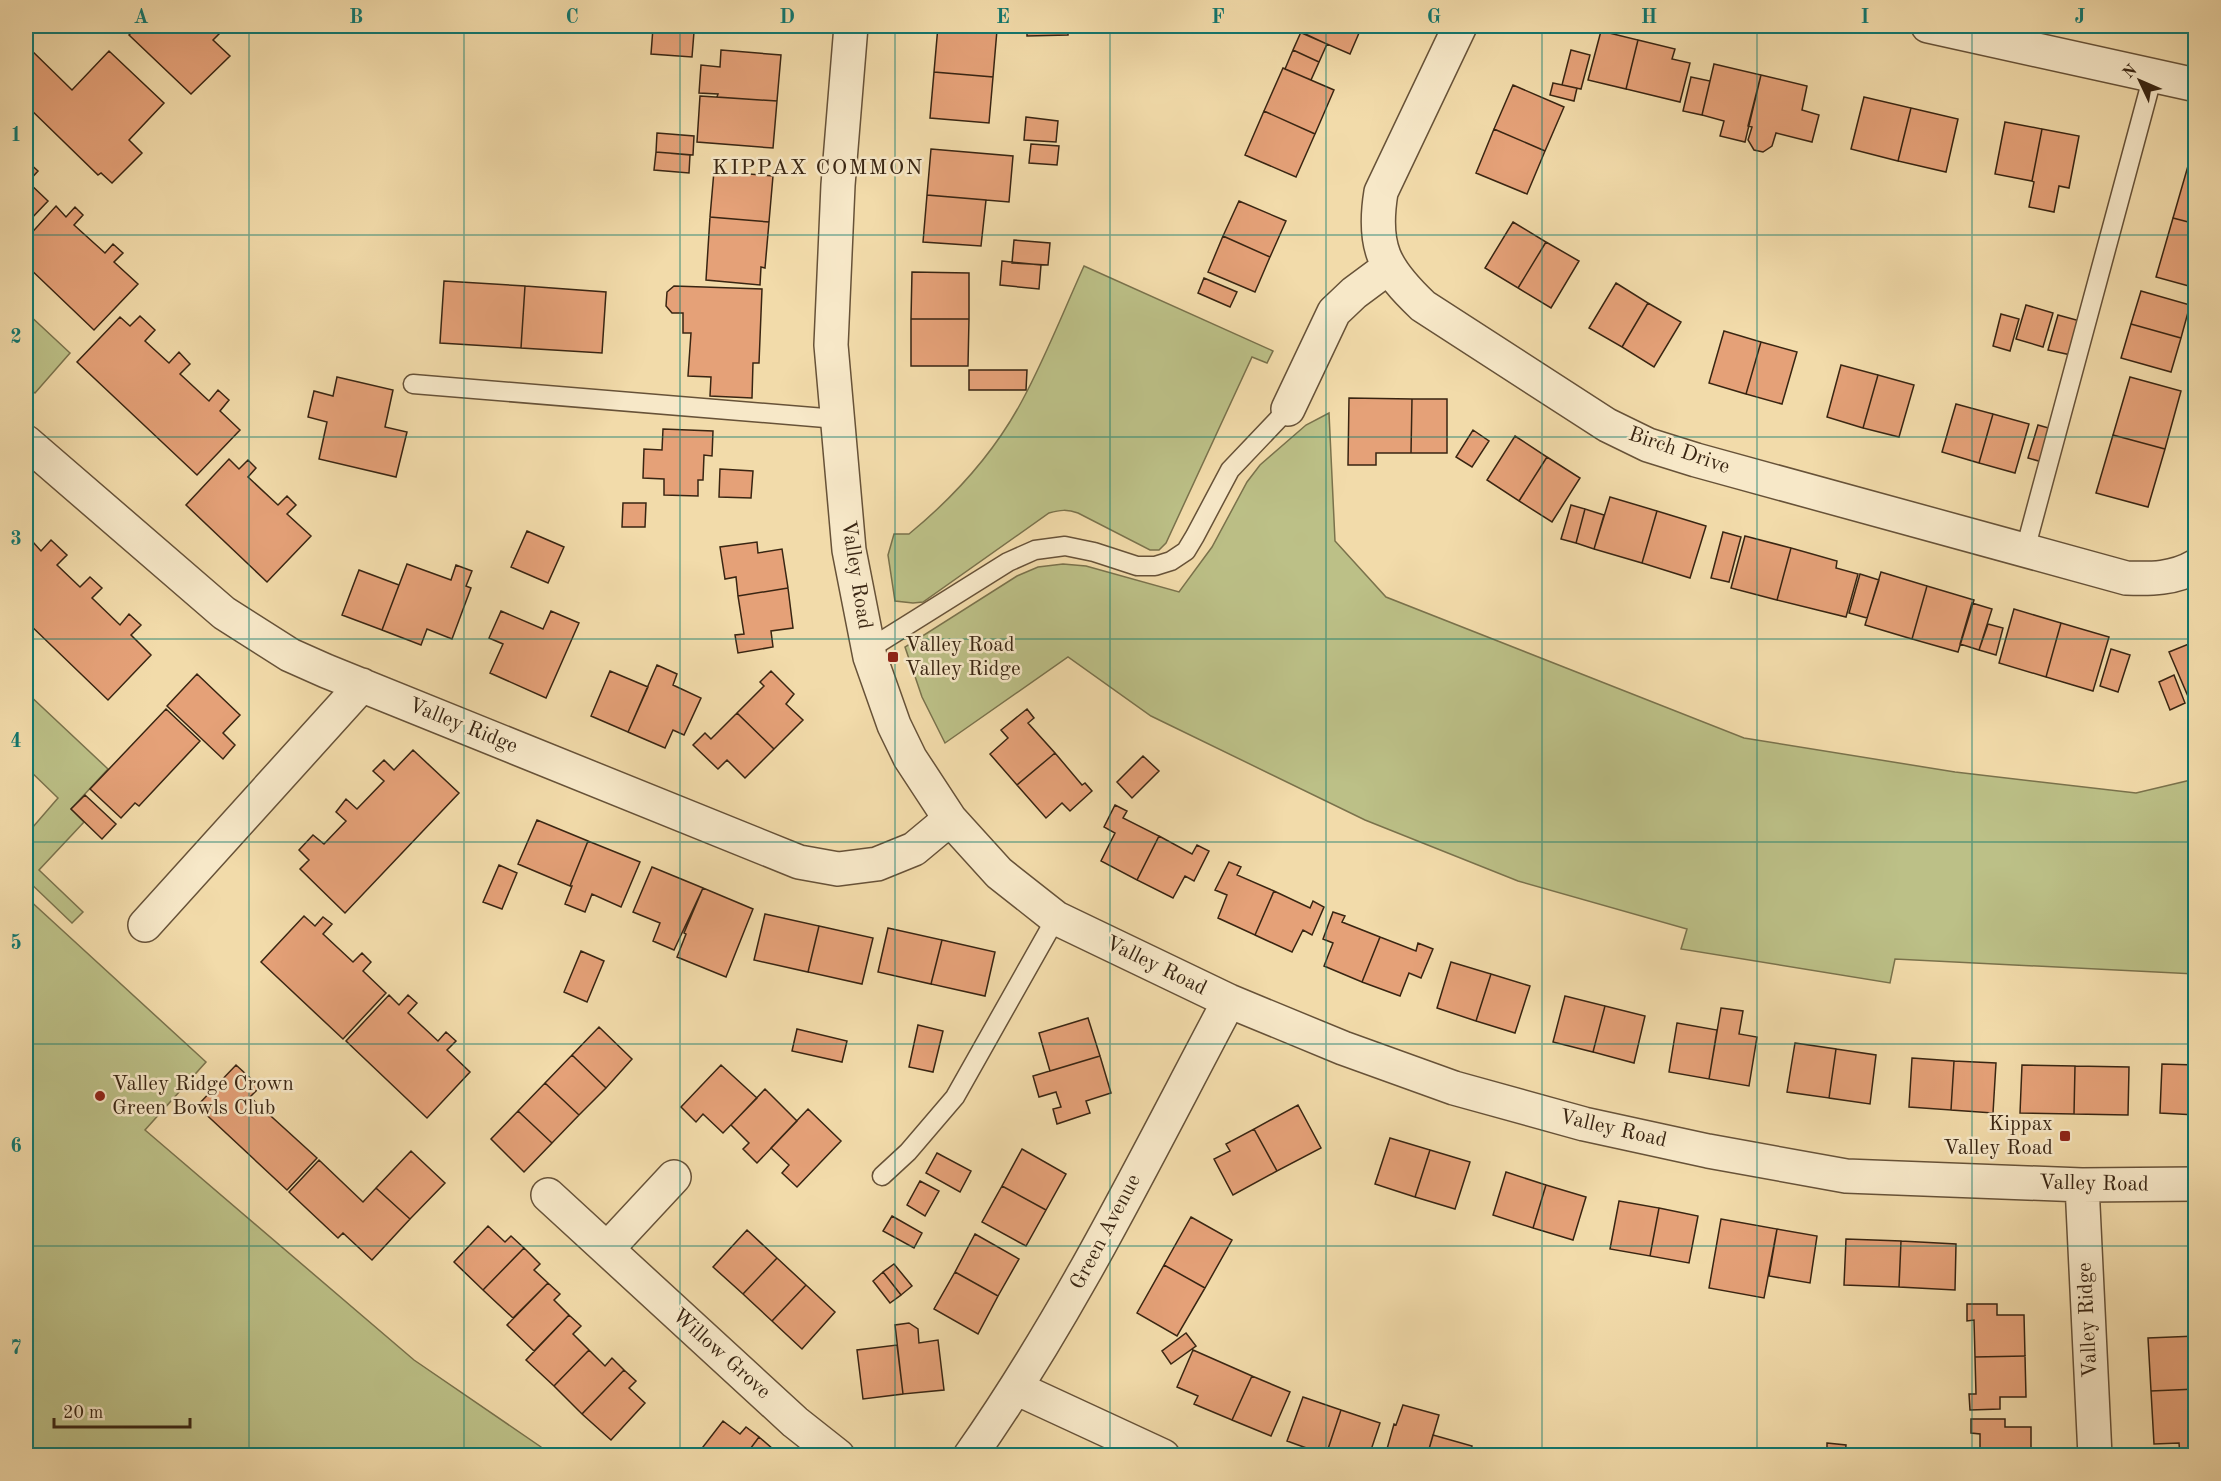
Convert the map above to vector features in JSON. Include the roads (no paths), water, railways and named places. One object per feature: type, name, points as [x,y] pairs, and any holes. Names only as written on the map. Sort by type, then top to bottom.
[{"type":"street","name":"Valley Road","points":[[851,26],[838,185],[831,345],[849,550],[869,649],[881,692],[894,725],[910,758],[950,819],[999,873],[1056,918],[1229,1001],[1343,1048],[1454,1088],[1606,1129],[1708,1151],[1846,1176],[2082,1185],[2196,1184]]},
{"type":"street","name":"Birch Drive","points":[[1460,26],[1381,192],[1377,218],[1379,243],[1389,267],[1404,288],[1423,306],[1607,425],[1648,445],[1695,460],[2126,578],[2156,579],[2185,572],[2196,566]]},
{"type":"street","points":[[1928,26],[2196,85]]},
{"type":"street","points":[[1288,409],[1334,312],[1353,293],[1389,267]]},
{"type":"street","name":"Valley Ridge","points":[[26,442],[224,613],[290,654],[326,671],[799,862],[838,869],[877,864],[914,849],[950,819]]},
{"type":"street","points":[[145,925],[362,685]]},
{"type":"street","name":"Green Avenue","points":[[970,1455],[1016,1388],[1074,1292],[1229,1001]]},
{"type":"street","points":[[607,1249],[674,1177]]},
{"type":"street","name":"Valley Ridge","points":[[2082,1185],[2095,1455]]},
{"type":"street","name":"Willow Grove","points":[[548,1195],[795,1422],[838,1455]]},
{"type":"street","points":[[1016,1388],[1163,1455]]},
{"type":"lane","points":[[2025,550],[2153,75]]},
{"type":"lane","points":[[413,384],[837,419]]},
{"type":"lane","points":[[869,649],[1008,562],[1035,550],[1065,546],[1094,552],[1137,566],[1155,566],[1171,561],[1186,551],[1230,470],[1288,409]]},
{"type":"lane","points":[[882,1176],[932,1125],[955,1097],[1056,918]]},
{"type":"place","name":"Valley Road Valley Ridge","points":[[893,657]]},
{"type":"place","name":"Valley Ridge Crown Green Bowls Club","points":[[100,1096]]},
{"type":"place","name":"Kippax Valley Road","points":[[2065,1136]]},
{"type":"district","name":"KIPPAX COMMON","points":[[818,168]]}]
